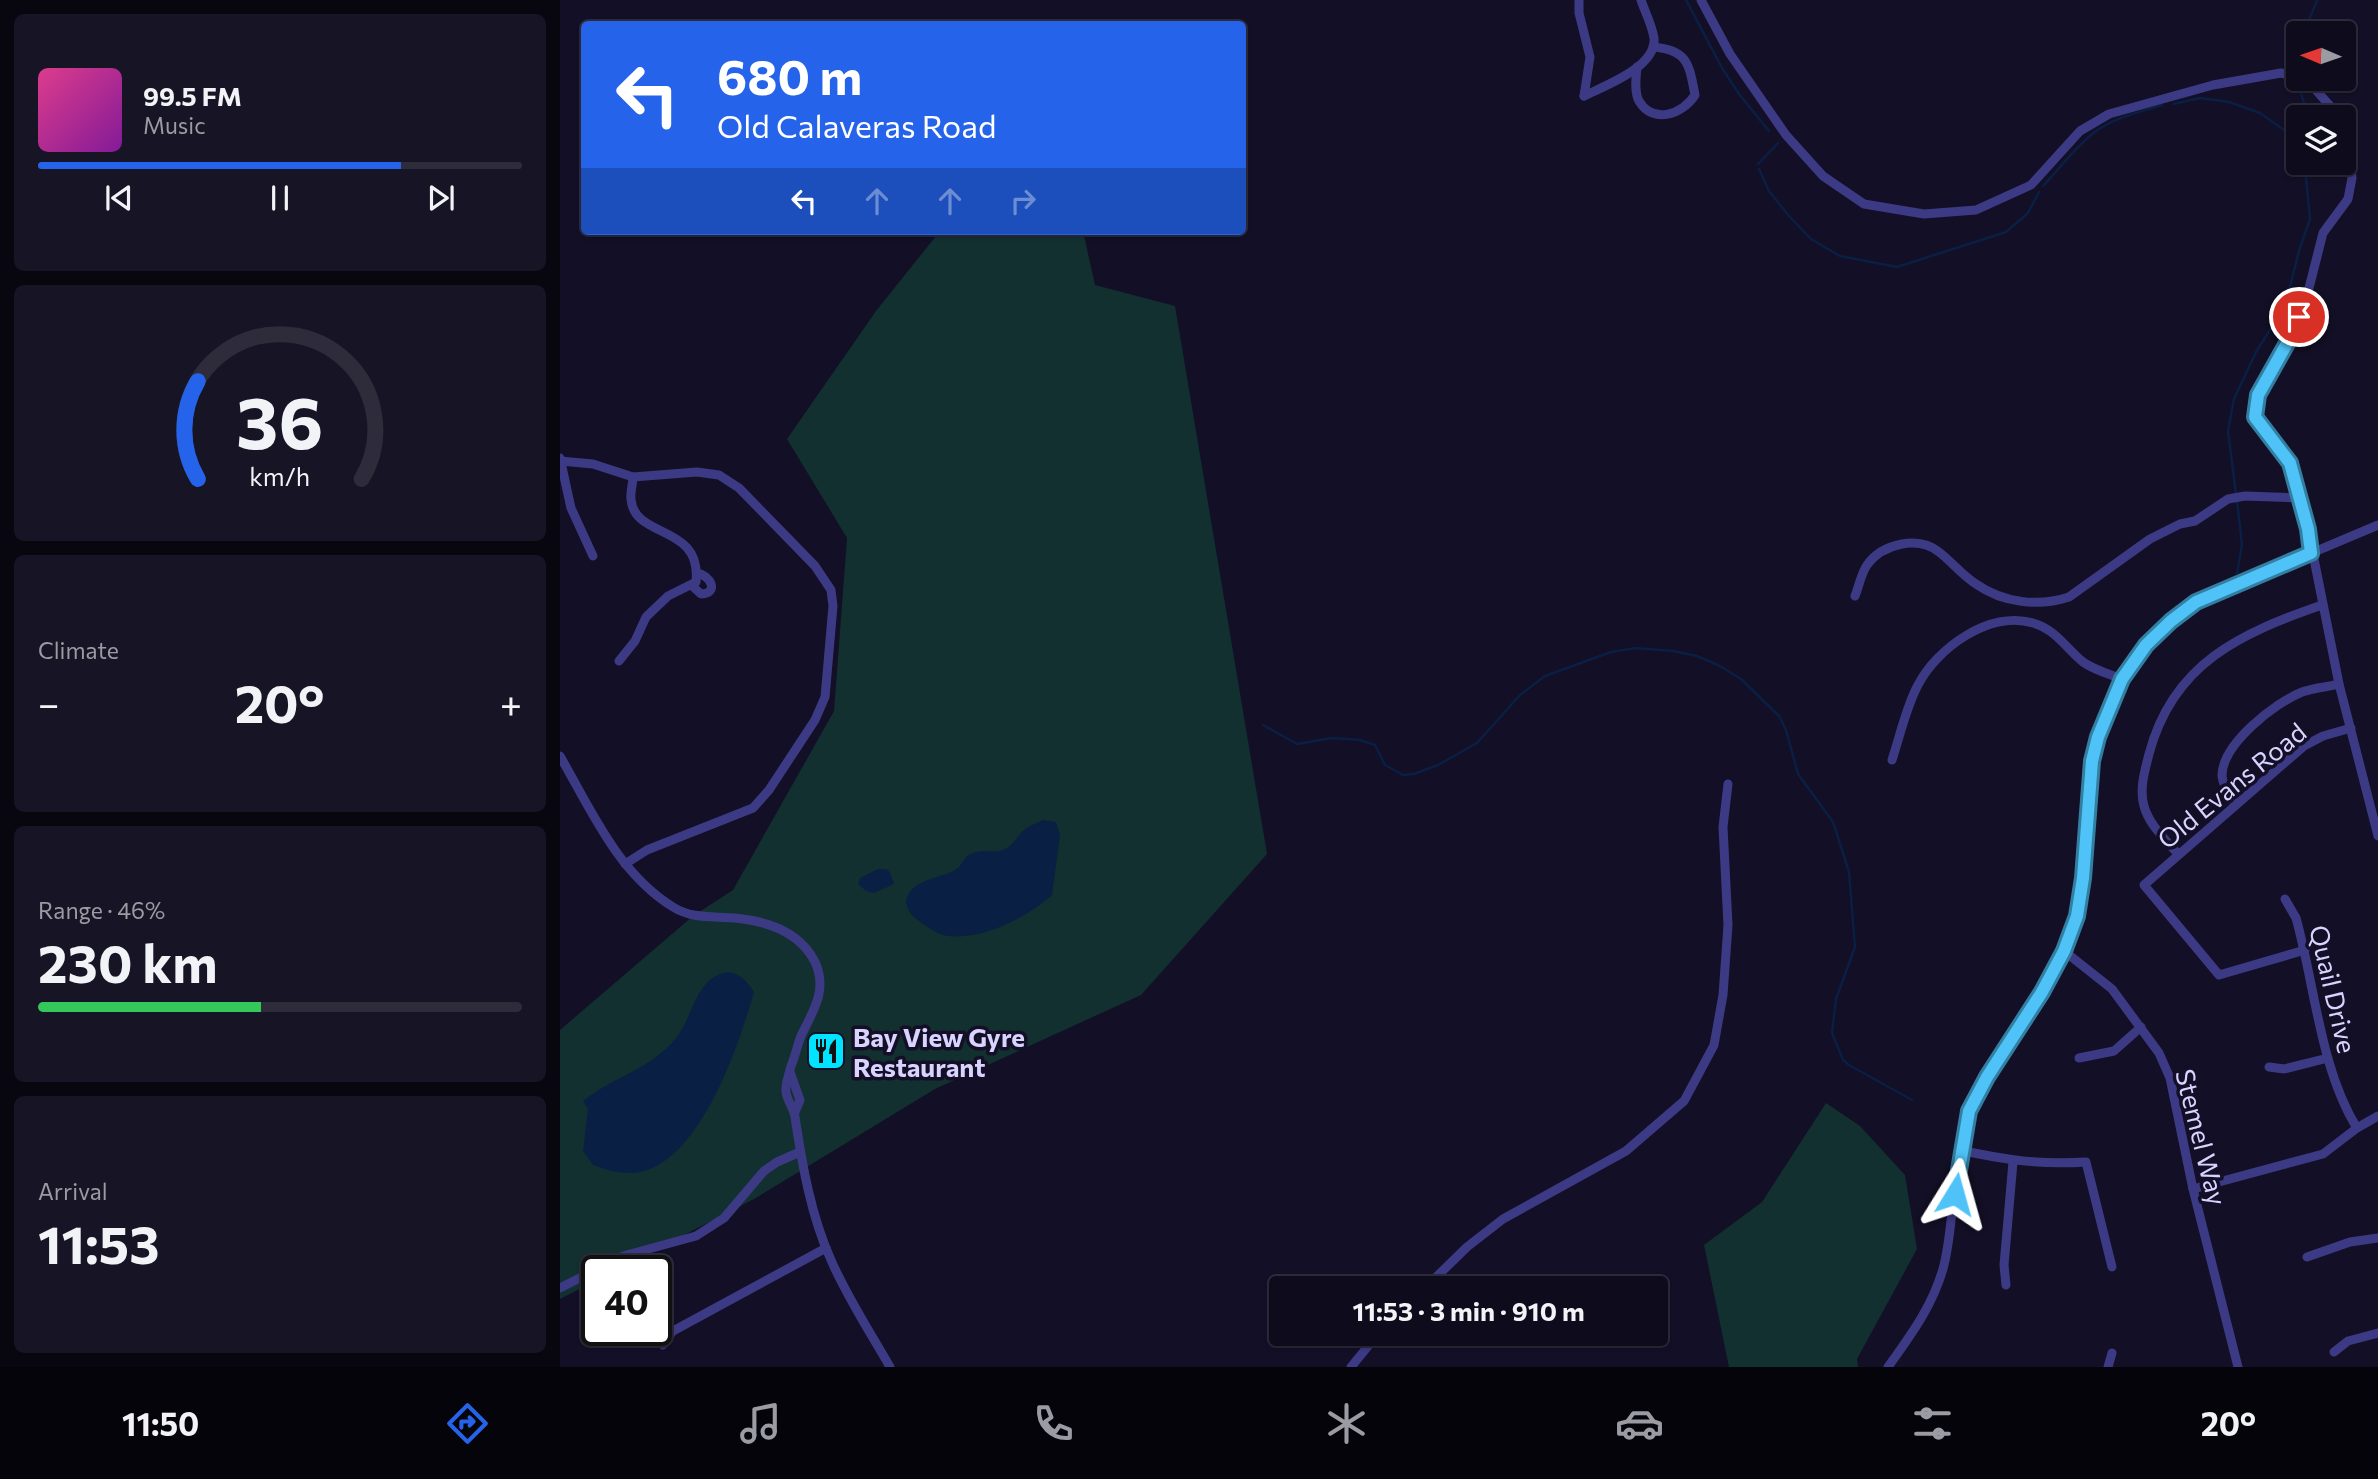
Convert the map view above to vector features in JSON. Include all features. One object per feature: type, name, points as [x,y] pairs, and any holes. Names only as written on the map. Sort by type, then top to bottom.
[{"type":"street","points":[[1579,0],[1579,13],[1590,57],[1584,96],[1627,76],[1653,47],[1654,39],[1641,0]]},
{"type":"street","points":[[1701,0],[1730,54],[1786,135],[1823,176],[1864,204],[1924,214],[1976,210],[2031,185],[2080,131],[2109,114],[2213,85],[2286,74]]},
{"type":"street","points":[[1637,67],[1637,93],[1640,103],[1657,115],[1673,114],[1688,107],[1695,95],[1690,68],[1682,54],[1667,48],[1653,47]]},
{"type":"street","points":[[2317,91],[2329,105]]},
{"type":"street","points":[[2352,175],[2348,199],[2323,233],[2307,296],[2290,338],[2258,395],[2255,417],[2290,463],[2339,684],[2372,790],[2378,836]]},
{"type":"street","points":[[593,556],[571,508],[560,460],[593,464],[633,477],[697,472],[719,475],[739,488],[815,566],[831,590],[834,606],[825,697],[815,720],[769,790],[753,808],[647,850],[625,864]]},
{"type":"street","points":[[619,661],[635,641],[646,617],[668,596],[696,582],[698,566],[678,538],[637,516],[631,499],[633,477]]},
{"type":"street","points":[[1855,596],[1871,561],[1884,551],[1910,542],[1927,544],[1939,551],[1977,585],[1999,595],[2025,602],[2055,602],[2070,597],[2150,538],[2180,524],[2195,521],[2237,497],[2299,498]]},
{"type":"street","points":[[1888,1367],[1921,1321],[1943,1266],[1969,1111],[2042,992],[2064,951],[2077,916],[2083,878],[2092,761],[2098,737],[2122,679],[2146,645],[2196,602],[2378,526]]},
{"type":"street","points":[[691,584],[701,594],[708,594],[712,590],[709,579],[704,574],[697,573]]},
{"type":"street","points":[[2178,853],[2149,818],[2144,806],[2142,788],[2146,764],[2164,712],[2190,676],[2218,651],[2252,632],[2322,605]]},
{"type":"street","points":[[1892,760],[1918,685],[1933,663],[1958,641],[1987,625],[2013,621],[2033,623],[2054,633],[2091,667],[2122,679]]},
{"type":"street","points":[[2235,804],[2222,777],[2225,760],[2244,734],[2273,708],[2303,692],[2339,684]]},
{"type":"street","name":"Old Evans Road","points":[[2305,950],[2219,975],[2144,885],[2304,746],[2323,736],[2351,728]]},
{"type":"street","points":[[560,756],[625,864],[649,890],[674,908],[693,916],[736,918],[765,924],[790,934],[805,946],[818,971],[821,990],[790,1072],[800,1100],[795,1112],[800,1152],[826,1248],[890,1367]]},
{"type":"street","points":[[1437,1276],[1466,1247],[1503,1219],[1626,1151],[1684,1101],[1714,1045],[1723,995],[1728,925],[1723,827],[1728,784]]},
{"type":"street","name":"Quail Drive","points":[[2285,899],[2296,918],[2305,950],[2328,1058],[2344,1106],[2357,1128]]},
{"type":"street","name":"Stemel Way","points":[[2064,951],[2112,989],[2159,1053],[2170,1078],[2193,1189],[2238,1367]]},
{"type":"street","points":[[2079,1058],[2114,1051],[2141,1027]]},
{"type":"street","points":[[2269,1067],[2284,1069],[2328,1058]]},
{"type":"street","points":[[2193,1189],[2323,1154],[2378,1116]]},
{"type":"street","points":[[1961,1150],[2013,1162],[2086,1162],[2112,1266]]},
{"type":"street","points":[[560,1288],[623,1256],[696,1236],[724,1218],[764,1171],[800,1152]]},
{"type":"street","points":[[2006,1285],[2004,1265],[2013,1162]]},
{"type":"street","points":[[2307,1257],[2350,1242],[2378,1238]]},
{"type":"street","points":[[672,1332],[826,1248]]},
{"type":"street","points":[[2334,1352],[2347,1341],[2378,1333]]},
{"type":"street","points":[[1351,1367],[1368,1346]]},
{"type":"street","points":[[2108,1367],[2112,1353]]},
{"type":"green space","points":[[937,235],[1084,235],[1095,285],[1175,306],[1267,854],[1141,995],[935,1089],[754,1199],[645,1255],[581,1255],[581,1288],[560,1299],[560,1030],[693,916],[733,890],[834,711],[847,538],[787,439],[876,311]]},
{"type":"green space","points":[[1826,1103],[1860,1126],[1905,1175],[1917,1249],[1857,1359],[1858,1367],[1729,1367],[1704,1245],[1762,1202]]},
{"type":"water","points":[[1043,820],[1056,822],[1060,835],[1052,895],[1041,904],[1001,927],[957,937],[936,932],[911,913],[906,904],[907,898],[917,885],[955,870],[973,853],[1005,849],[1024,830]]},
{"type":"water","points":[[878,869],[890,872],[894,884],[874,893],[866,891],[858,884],[860,878]]},
{"type":"water","points":[[726,972],[743,978],[754,992],[728,1067],[701,1120],[684,1143],[666,1160],[645,1171],[619,1172],[593,1165],[583,1151],[588,1109],[583,1101],[666,1049],[682,1029],[701,990],[716,976]]},
{"type":"waterway","points":[[1686,0],[1722,68],[1769,131]]},
{"type":"waterway","points":[[2308,21],[2317,1]]},
{"type":"waterway","points":[[2300,91],[2304,105]]},
{"type":"waterway","points":[[2174,104],[2200,98],[2229,102],[2260,113],[2286,133]]},
{"type":"waterway","points":[[2043,186],[2096,131],[2120,118],[2162,105]]},
{"type":"waterway","points":[[1758,164],[1778,143]]},
{"type":"waterway","points":[[1759,169],[1769,191],[1811,239],[1840,256],[1897,267],[2006,232],[2028,213],[2039,192]]},
{"type":"waterway","points":[[2236,494],[2228,431],[2234,399],[2256,352],[2285,306],[2310,219],[2306,175]]},
{"type":"waterway","points":[[2237,500],[2242,545],[2237,573]]},
{"type":"waterway","points":[[1263,725],[1297,744],[1332,738],[1360,740],[1375,745],[1385,765],[1403,775],[1414,774],[1438,765],[1477,743],[1520,695],[1545,676],[1611,652],[1636,648],[1673,651],[1697,656],[1720,666],[1741,679],[1779,716],[1786,730],[1798,774],[1833,822],[1849,872],[1855,947],[1836,999],[1832,1033],[1843,1060],[1912,1100]]},
{"type":"place","name":"Bay View Gyre Restaurant","points":[[826,1051]]},
{"type":"route","points":[[1955,1194],[1969,1111],[1987,1077],[2042,992],[2064,951],[2077,916],[2083,878],[2092,761],[2098,737],[2122,679],[2146,645],[2196,602],[2311,553],[2308,529],[2290,463],[2255,417],[2258,395],[2299,317]]}]
